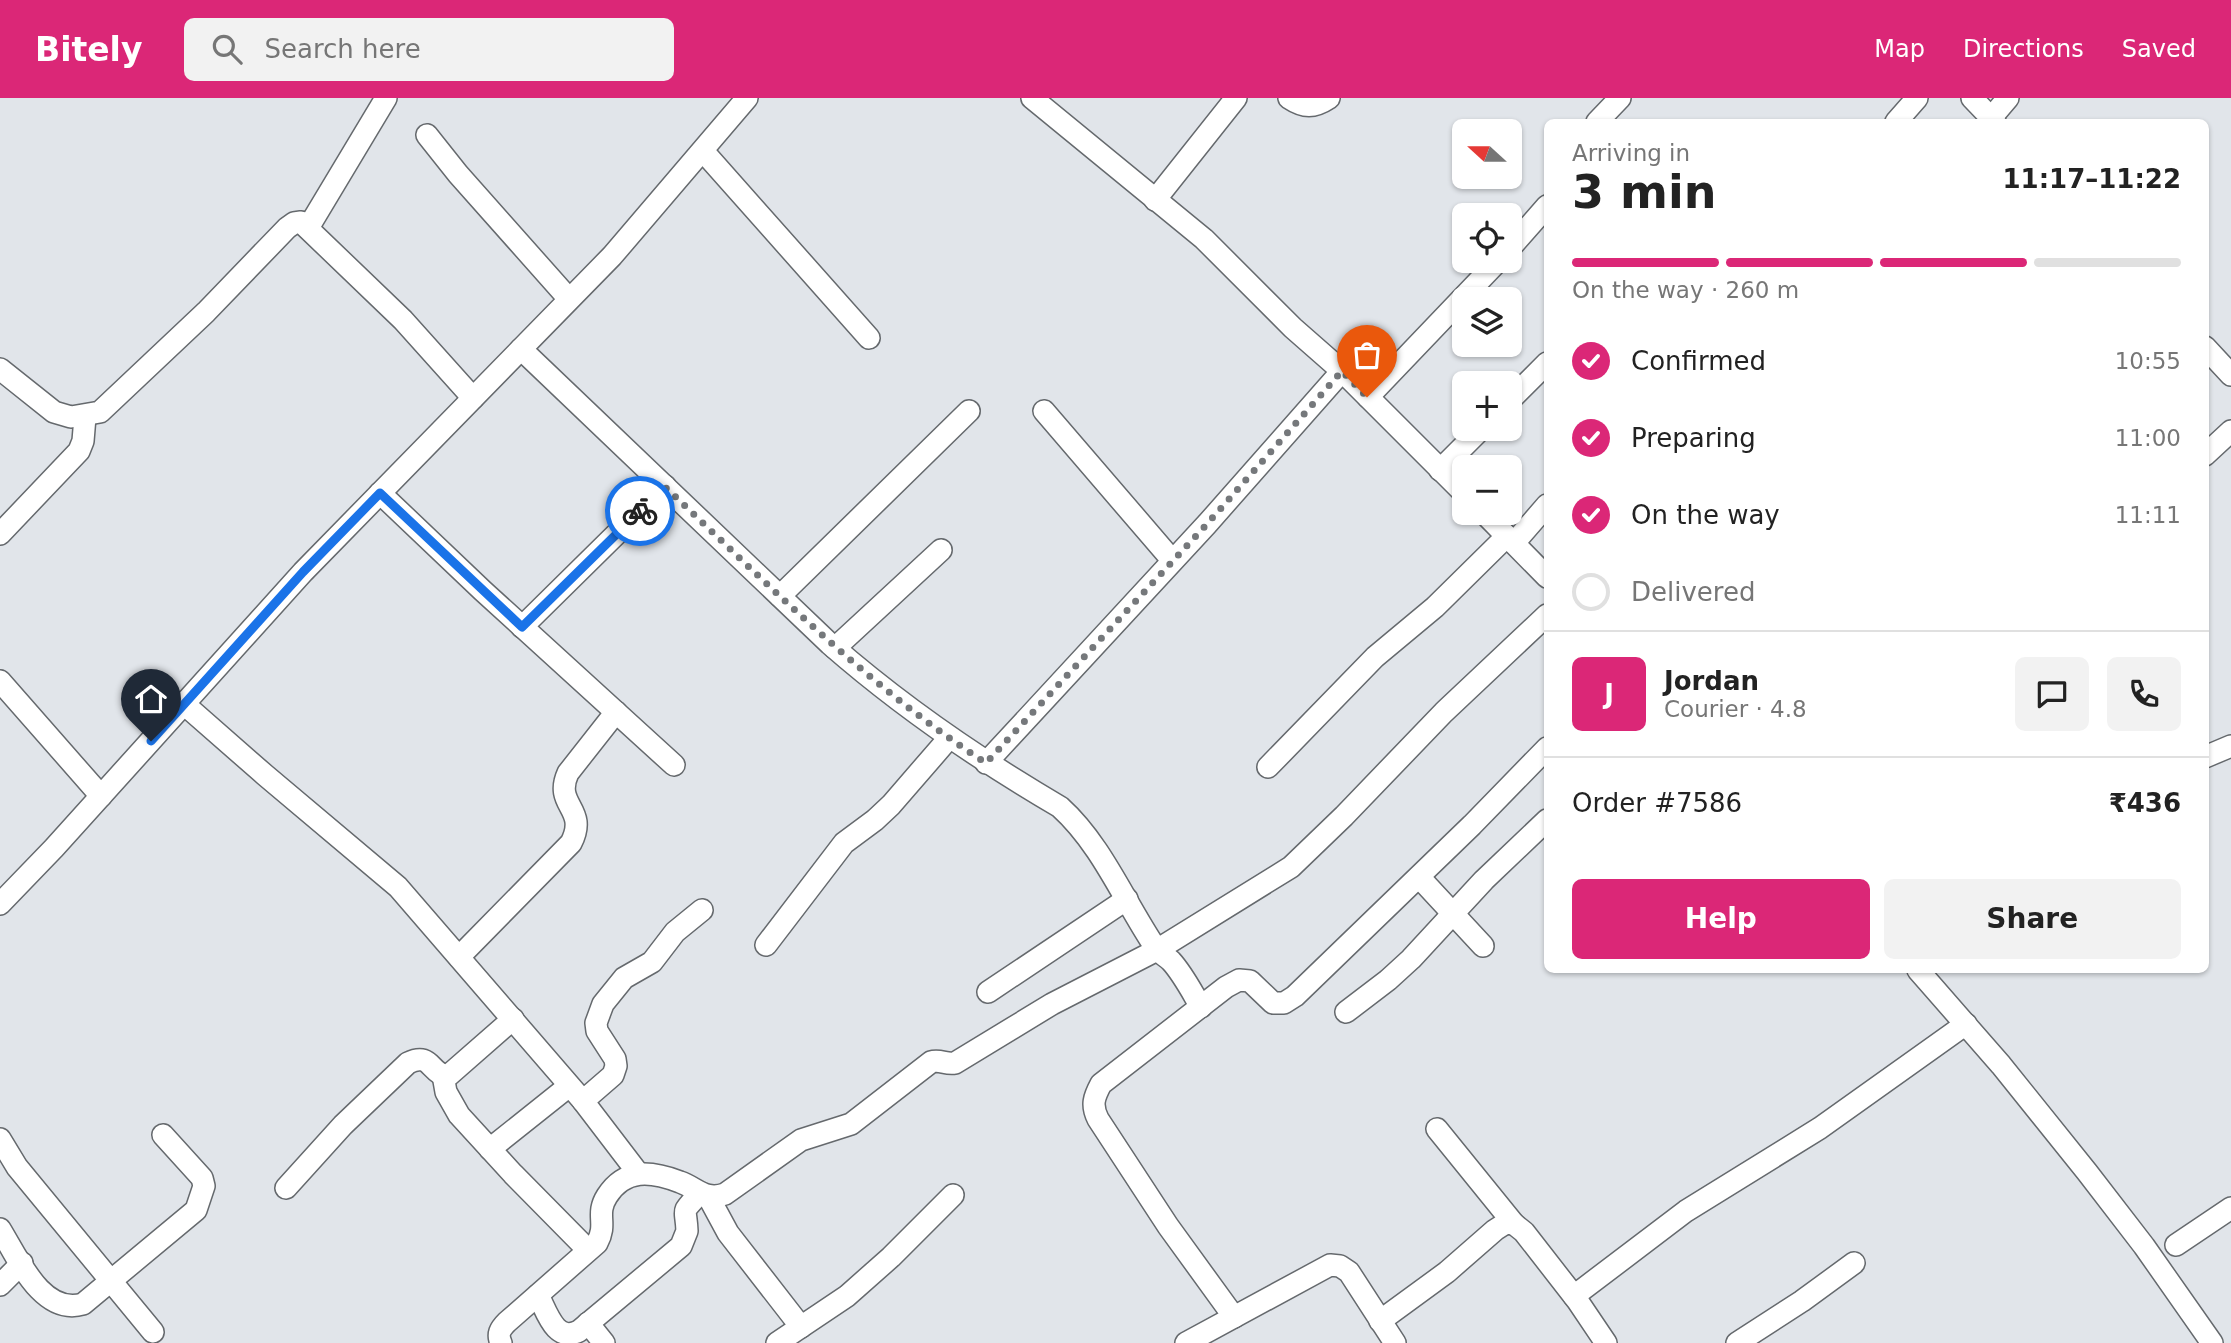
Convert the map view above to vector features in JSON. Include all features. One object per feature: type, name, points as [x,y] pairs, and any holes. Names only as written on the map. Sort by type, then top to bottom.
[{"type":"street","points":[[308,228],[386,98]]},
{"type":"street","points":[[0,904],[303,572],[612,256],[747,98]]},
{"type":"street","points":[[1032,98],[1204,239],[1293,328],[1342,371],[1452,482]]},
{"type":"street","points":[[1155,200],[1236,98]]},
{"type":"street","points":[[1289,98],[1305,107],[1313,107],[1329,98]]},
{"type":"street","points":[[1600,119],[1620,98]]},
{"type":"street","points":[[1899,119],[1917,98]]},
{"type":"street","points":[[1972,98],[1992,119]]},
{"type":"street","points":[[1994,119],[2008,98]]},
{"type":"street","points":[[427,135],[569,299]]},
{"type":"street","points":[[703,151],[869,338]]},
{"type":"street","points":[[1522,234],[1544,209]]},
{"type":"street","points":[[0,369],[54,412],[71,417],[100,412],[206,312],[287,228],[301,222],[403,320],[473,398]]},
{"type":"street","points":[[1367,397],[1486,273]]},
{"type":"street","points":[[521,349],[835,648],[899,702],[949,738],[1060,807],[1086,835],[1157,950],[1173,963],[1201,1007]]},
{"type":"street","points":[[2209,351],[2231,375]]},
{"type":"street","points":[[1522,388],[1544,366]]},
{"type":"street","points":[[986,763],[1342,371]]},
{"type":"street","points":[[780,596],[970,411]]},
{"type":"street","points":[[1044,411],[1172,560]]},
{"type":"street","points":[[2,527],[79,451],[83,442],[85,416]]},
{"type":"street","points":[[2209,450],[2231,431]]},
{"type":"street","points":[[1440,470],[1469,441]]},
{"type":"street","points":[[522,627],[664,486]]},
{"type":"street","points":[[380,493],[674,765]]},
{"type":"street","points":[[1268,766],[1375,657],[1511,540],[1544,508]]},
{"type":"street","points":[[1496,525],[1544,575]]},
{"type":"street","points":[[835,648],[941,550]]},
{"type":"street","points":[[501,1343],[501,1329],[597,1243],[604,1226],[600,1210],[605,1199],[611,1191],[638,1172],[681,1182],[704,1195],[716,1197],[725,1194],[801,1140],[851,1124],[931,1062],[937,1060],[955,1063],[1052,1004],[1157,950],[1265,885],[1299,860],[1444,712],[1544,618]]},
{"type":"street","points":[[0,681],[101,796]]},
{"type":"street","points":[[184,704],[309,813],[382,872],[513,1019],[638,1172]]},
{"type":"street","points":[[459,957],[571,843],[576,833],[577,817],[566,799],[564,783],[568,773],[616,712]]},
{"type":"street","points":[[766,945],[844,843],[891,805],[949,738]]},
{"type":"street","points":[[2209,755],[2231,746]]},
{"type":"street","points":[[1234,1317],[1168,1226],[1093,1109],[1094,1096],[1101,1084],[1226,987],[1239,980],[1250,981],[1273,1003],[1284,1003],[1294,996],[1419,877],[1544,751]]},
{"type":"street","points":[[1346,1012],[1388,980],[1484,880],[1544,823]]},
{"type":"street","points":[[1419,877],[1483,946]]},
{"type":"street","points":[[988,992],[1127,899]]},
{"type":"street","points":[[490,1149],[576,1093],[613,1075],[615,1059],[597,1031],[596,1023],[603,1004],[624,978],[652,962],[674,932],[702,910]]},
{"type":"street","points":[[1920,973],[1966,1024],[2095,1182],[2212,1343]]},
{"type":"street","points":[[443,1075],[456,1071],[513,1019]]},
{"type":"street","points":[[1574,1296],[1686,1211],[1820,1128],[1966,1024]]},
{"type":"street","points":[[286,1188],[344,1125],[408,1063],[423,1059],[443,1075],[452,1105],[490,1149],[588,1250]]},
{"type":"street","points":[[1437,1129],[1514,1224],[1524,1232],[1574,1296],[1606,1343]]},
{"type":"street","points":[[0,1229],[36,1285],[54,1303],[63,1306],[83,1304],[196,1210],[204,1186],[202,1178],[163,1135]]},
{"type":"street","points":[[0,1139],[17,1167],[153,1332]]},
{"type":"street","points":[[538,1295],[555,1329],[562,1335],[570,1335],[681,1246],[687,1231],[683,1217],[685,1211],[704,1195]]},
{"type":"street","points":[[704,1195],[728,1233],[801,1327]]},
{"type":"street","points":[[778,1343],[865,1280],[953,1195]]},
{"type":"street","points":[[2176,1245],[2231,1208]]},
{"type":"street","points":[[1380,1321],[1447,1272],[1495,1230],[1506,1223],[1514,1224]]},
{"type":"street","points":[[0,1285],[22,1263]]},
{"type":"street","points":[[1737,1343],[1854,1263]]},
{"type":"street","points":[[1186,1343],[1330,1265],[1340,1266],[1349,1272],[1395,1343]]},
{"type":"street","points":[[588,1323],[604,1343]]},
{"type":"way so far","points":[[640,511],[664,486],[830,644],[908,709],[986,763],[1207,524],[1342,371],[1367,397]]},
{"type":"route","points":[[151,741],[303,572],[380,493],[522,627],[640,511]]}]
